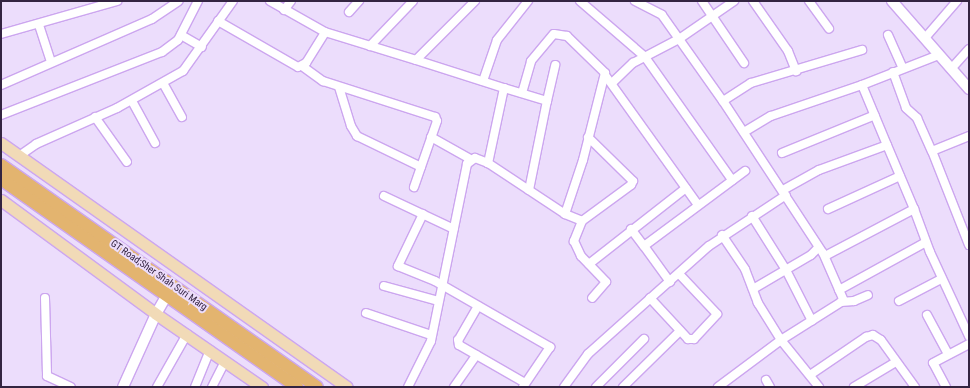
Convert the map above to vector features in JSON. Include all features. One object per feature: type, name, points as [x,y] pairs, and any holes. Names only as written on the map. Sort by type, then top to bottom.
[{"type":"main road","points":[[1,143],[347,387]]},
{"type":"main road","name":"GT Road;Sher Shah Suri Marg","points":[[1,165],[170,290],[297,387]]},
{"type":"main road","name":"GT Road;Sher Shah Suri Marg","points":[[1,179],[317,387]]},
{"type":"main road","points":[[1,200],[156,314],[262,387]]},
{"type":"street","points":[[1,34],[39,25],[117,1]]},
{"type":"street","points":[[1,85],[152,19],[179,1]]},
{"type":"street","points":[[1,115],[162,52],[181,35],[198,1]]},
{"type":"street","points":[[18,156],[43,141],[163,84],[186,69],[233,1]]},
{"type":"street","points":[[270,1],[324,32],[547,101]]},
{"type":"street","points":[[284,10],[291,1]]},
{"type":"street","points":[[349,12],[359,1]]},
{"type":"street","points":[[370,46],[413,1]]},
{"type":"street","points":[[416,60],[475,1]]},
{"type":"street","points":[[483,80],[497,40],[528,1]]},
{"type":"street","points":[[580,1],[645,57],[732,180]]},
{"type":"street","points":[[636,1],[645,8],[657,10],[723,101],[784,192],[818,248],[825,256],[829,270],[844,301]]},
{"type":"street","points":[[702,1],[744,63]]},
{"type":"street","points":[[612,83],[633,64],[679,39],[734,1]]},
{"type":"street","points":[[753,1],[788,51],[796,71]]},
{"type":"street","points":[[809,1],[829,29]]},
{"type":"street","points":[[892,1],[969,89]]},
{"type":"street","points":[[925,38],[957,1]]},
{"type":"street","points":[[218,21],[296,66],[302,66],[318,79],[339,87],[433,115],[437,121],[414,187]]},
{"type":"street","points":[[39,25],[51,62]]},
{"type":"street","points":[[302,66],[324,32]]},
{"type":"street","points":[[522,93],[531,61],[554,34],[567,36],[597,63],[698,205]]},
{"type":"street","points":[[181,35],[202,47]]},
{"type":"street","points":[[888,35],[903,68]]},
{"type":"street","points":[[951,69],[969,49]]},
{"type":"street","points":[[723,101],[751,83],[796,71],[862,50]]},
{"type":"street","points":[[744,132],[771,116],[862,85],[892,72],[939,55]]},
{"type":"street","points":[[529,190],[554,65]]},
{"type":"street","points":[[892,72],[906,108],[917,118],[932,151],[969,244]]},
{"type":"street","points":[[565,214],[606,75]]},
{"type":"street","points":[[163,84],[182,117]]},
{"type":"street","points":[[862,85],[914,209],[926,242],[969,336]]},
{"type":"street","points":[[339,87],[351,126],[357,136],[421,167]]},
{"type":"street","points":[[488,164],[504,88]]},
{"type":"street","points":[[132,100],[155,143]]},
{"type":"street","points":[[782,153],[875,115]]},
{"type":"street","points":[[95,117],[127,162]]},
{"type":"street","points":[[932,151],[969,136]]},
{"type":"street","points":[[431,137],[470,159],[475,158],[488,164],[565,214],[582,221]]},
{"type":"street","points":[[588,137],[630,176],[633,182],[582,221],[574,244],[589,264],[606,282],[592,298]]},
{"type":"street","points":[[565,387],[588,354],[722,235],[752,216],[784,192],[819,170],[887,145]]},
{"type":"street","points":[[408,387],[428,347],[466,168],[470,159]]},
{"type":"street","points":[[644,246],[745,171]]},
{"type":"street","points":[[828,209],[900,176]]},
{"type":"street","points":[[589,264],[631,229],[686,188]]},
{"type":"street","points":[[384,196],[454,229]]},
{"type":"street","points":[[825,256],[914,209]]},
{"type":"street","points":[[423,214],[398,266],[442,286],[478,306],[550,347],[524,385],[460,346],[458,341],[478,306]]},
{"type":"street","points":[[752,216],[786,270],[812,321]]},
{"type":"street","points":[[631,229],[670,282]]},
{"type":"street","points":[[722,235],[744,269],[761,309],[781,340],[819,387]]},
{"type":"street","points":[[840,290],[926,242]]},
{"type":"street","points":[[752,289],[786,270],[818,248]]},
{"type":"street","points":[[650,298],[680,331],[692,340],[717,314],[679,274]]},
{"type":"street","points":[[899,301],[942,279]]},
{"type":"street","points":[[384,286],[438,301]]},
{"type":"street","points":[[123,387],[156,314],[170,290]]},
{"type":"street","points":[[718,387],[781,340],[844,301],[854,301],[868,295]]},
{"type":"street","points":[[45,298],[47,376],[71,387]]},
{"type":"street","points":[[366,313],[431,335]]},
{"type":"street","points":[[927,316],[948,354]]},
{"type":"street","points":[[624,387],[680,331]]},
{"type":"street","points":[[157,387],[187,334]]},
{"type":"street","points":[[810,375],[870,335],[881,340],[915,387]]},
{"type":"street","points":[[596,387],[644,339]]},
{"type":"street","points":[[946,387],[933,363],[969,344]]},
{"type":"street","points":[[195,387],[210,350]]},
{"type":"street","points":[[454,387],[476,355]]},
{"type":"street","points":[[212,387],[225,361]]},
{"type":"street","points":[[854,387],[896,362]]}]
